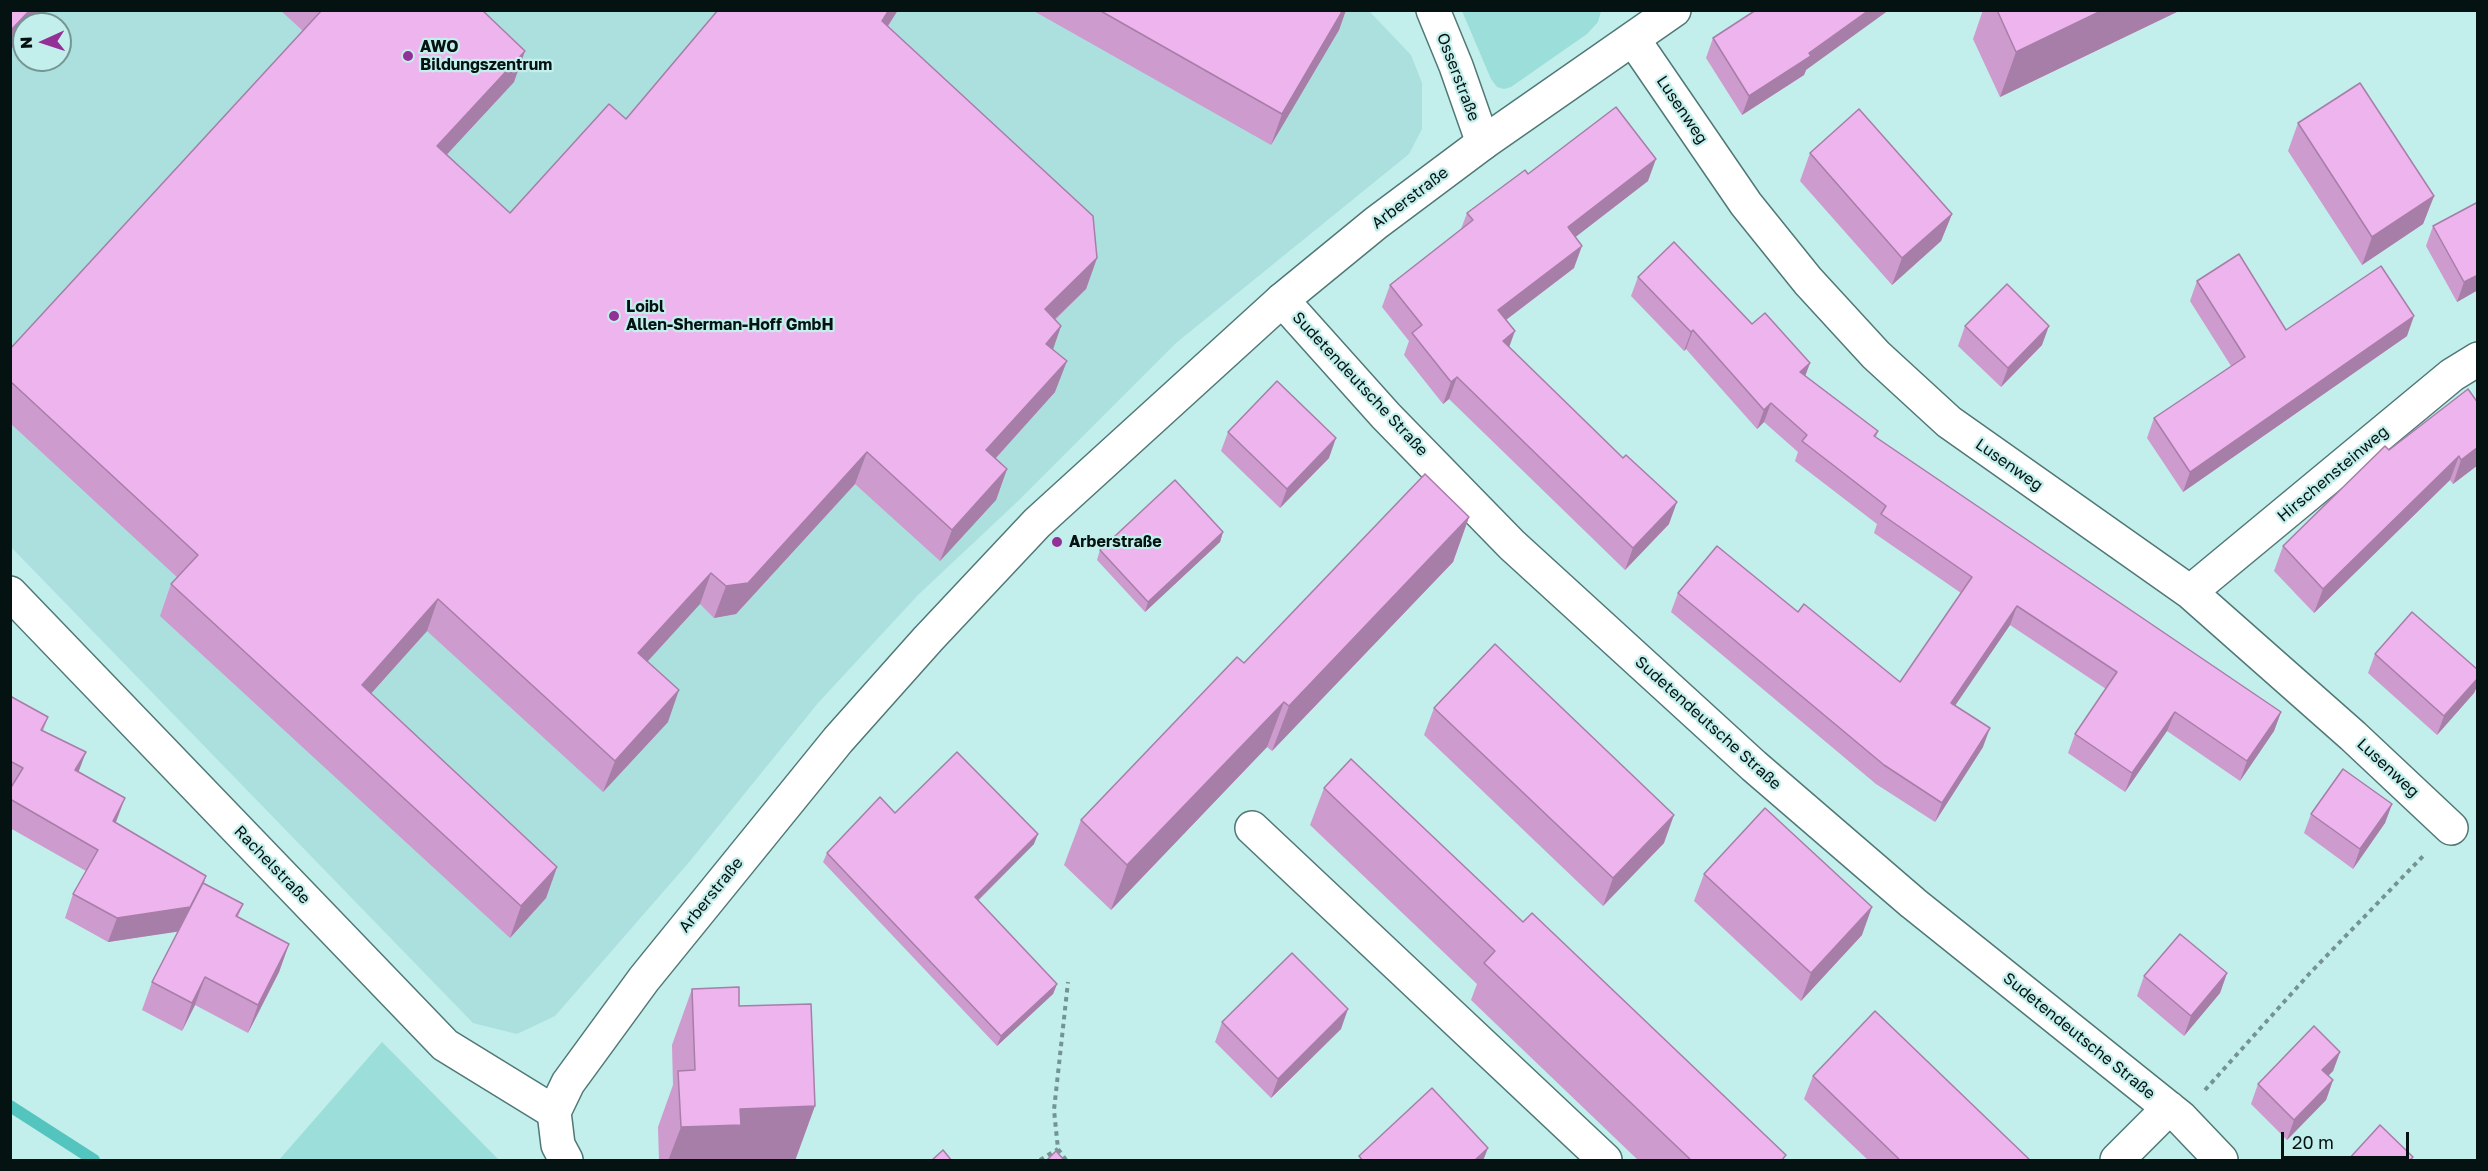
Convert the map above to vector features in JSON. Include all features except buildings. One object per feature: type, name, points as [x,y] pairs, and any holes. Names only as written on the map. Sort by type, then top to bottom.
[{"type":"street","name":"Osserstraße","points":[[1432,10],[1456,66],[1483,143]]},
{"type":"street","name":"Arberstraße","points":[[554,1112],[568,1083],[644,979],[760,834],[928,639],[1037,523],[1282,300],[1376,223],[1483,143],[1674,10]]},
{"type":"street","name":"Lusenweg","points":[[1633,39],[1746,204],[1808,281],[1876,355],[1949,422],[2190,592],[2353,736],[2451,828]]},
{"type":"street","name":"Sudetendeutsche Straße","points":[[1282,300],[1386,416],[1512,545],[1745,758],[1913,903],[2174,1112],[2221,1161]]},
{"type":"street","name":"Hirschensteinweg","points":[[2190,592],[2452,375],[2478,359]]},
{"type":"street","name":"Rachelstraße","points":[[10,593],[445,1045],[554,1112]]},
{"type":"street","points":[[1252,828],[1605,1161]]},
{"type":"street","points":[[554,1112],[558,1145],[566,1161]]},
{"type":"street","name":"Sudetendeutsche Straße","points":[[2117,1161],[2174,1112]]},
{"type":"path","points":[[2174,1112],[2451,828]]},
{"type":"path","points":[[1066,1161],[1058,1149],[1054,1110],[1068,982]]},
{"type":"path","points":[[1040,1161],[1058,1149]]},
{"type":"shaded area","points":[[11,11],[1369,11],[1411,55],[1422,83],[1422,129],[1409,154],[1176,343],[1017,502],[918,595],[818,703],[690,861],[555,1016],[517,1034],[473,1023],[11,547]]},
{"type":"shaded area","points":[[1462,11],[1601,11],[1598,22],[1587,34],[1511,87],[1504,89],[1497,87],[1491,79]]},
{"type":"shaded area","points":[[382,1042],[499,1160],[279,1160]]},
{"type":"waterway","points":[[10,1106],[94,1160]]},
{"type":"place","name":"AWO Bildungszentrum","points":[[408,56]]},
{"type":"place","name":"Loibl Allen-Sherman-Hoff GmbH","points":[[614,316]]},
{"type":"place","name":"Arberstraße","points":[[1057,542]]}]
